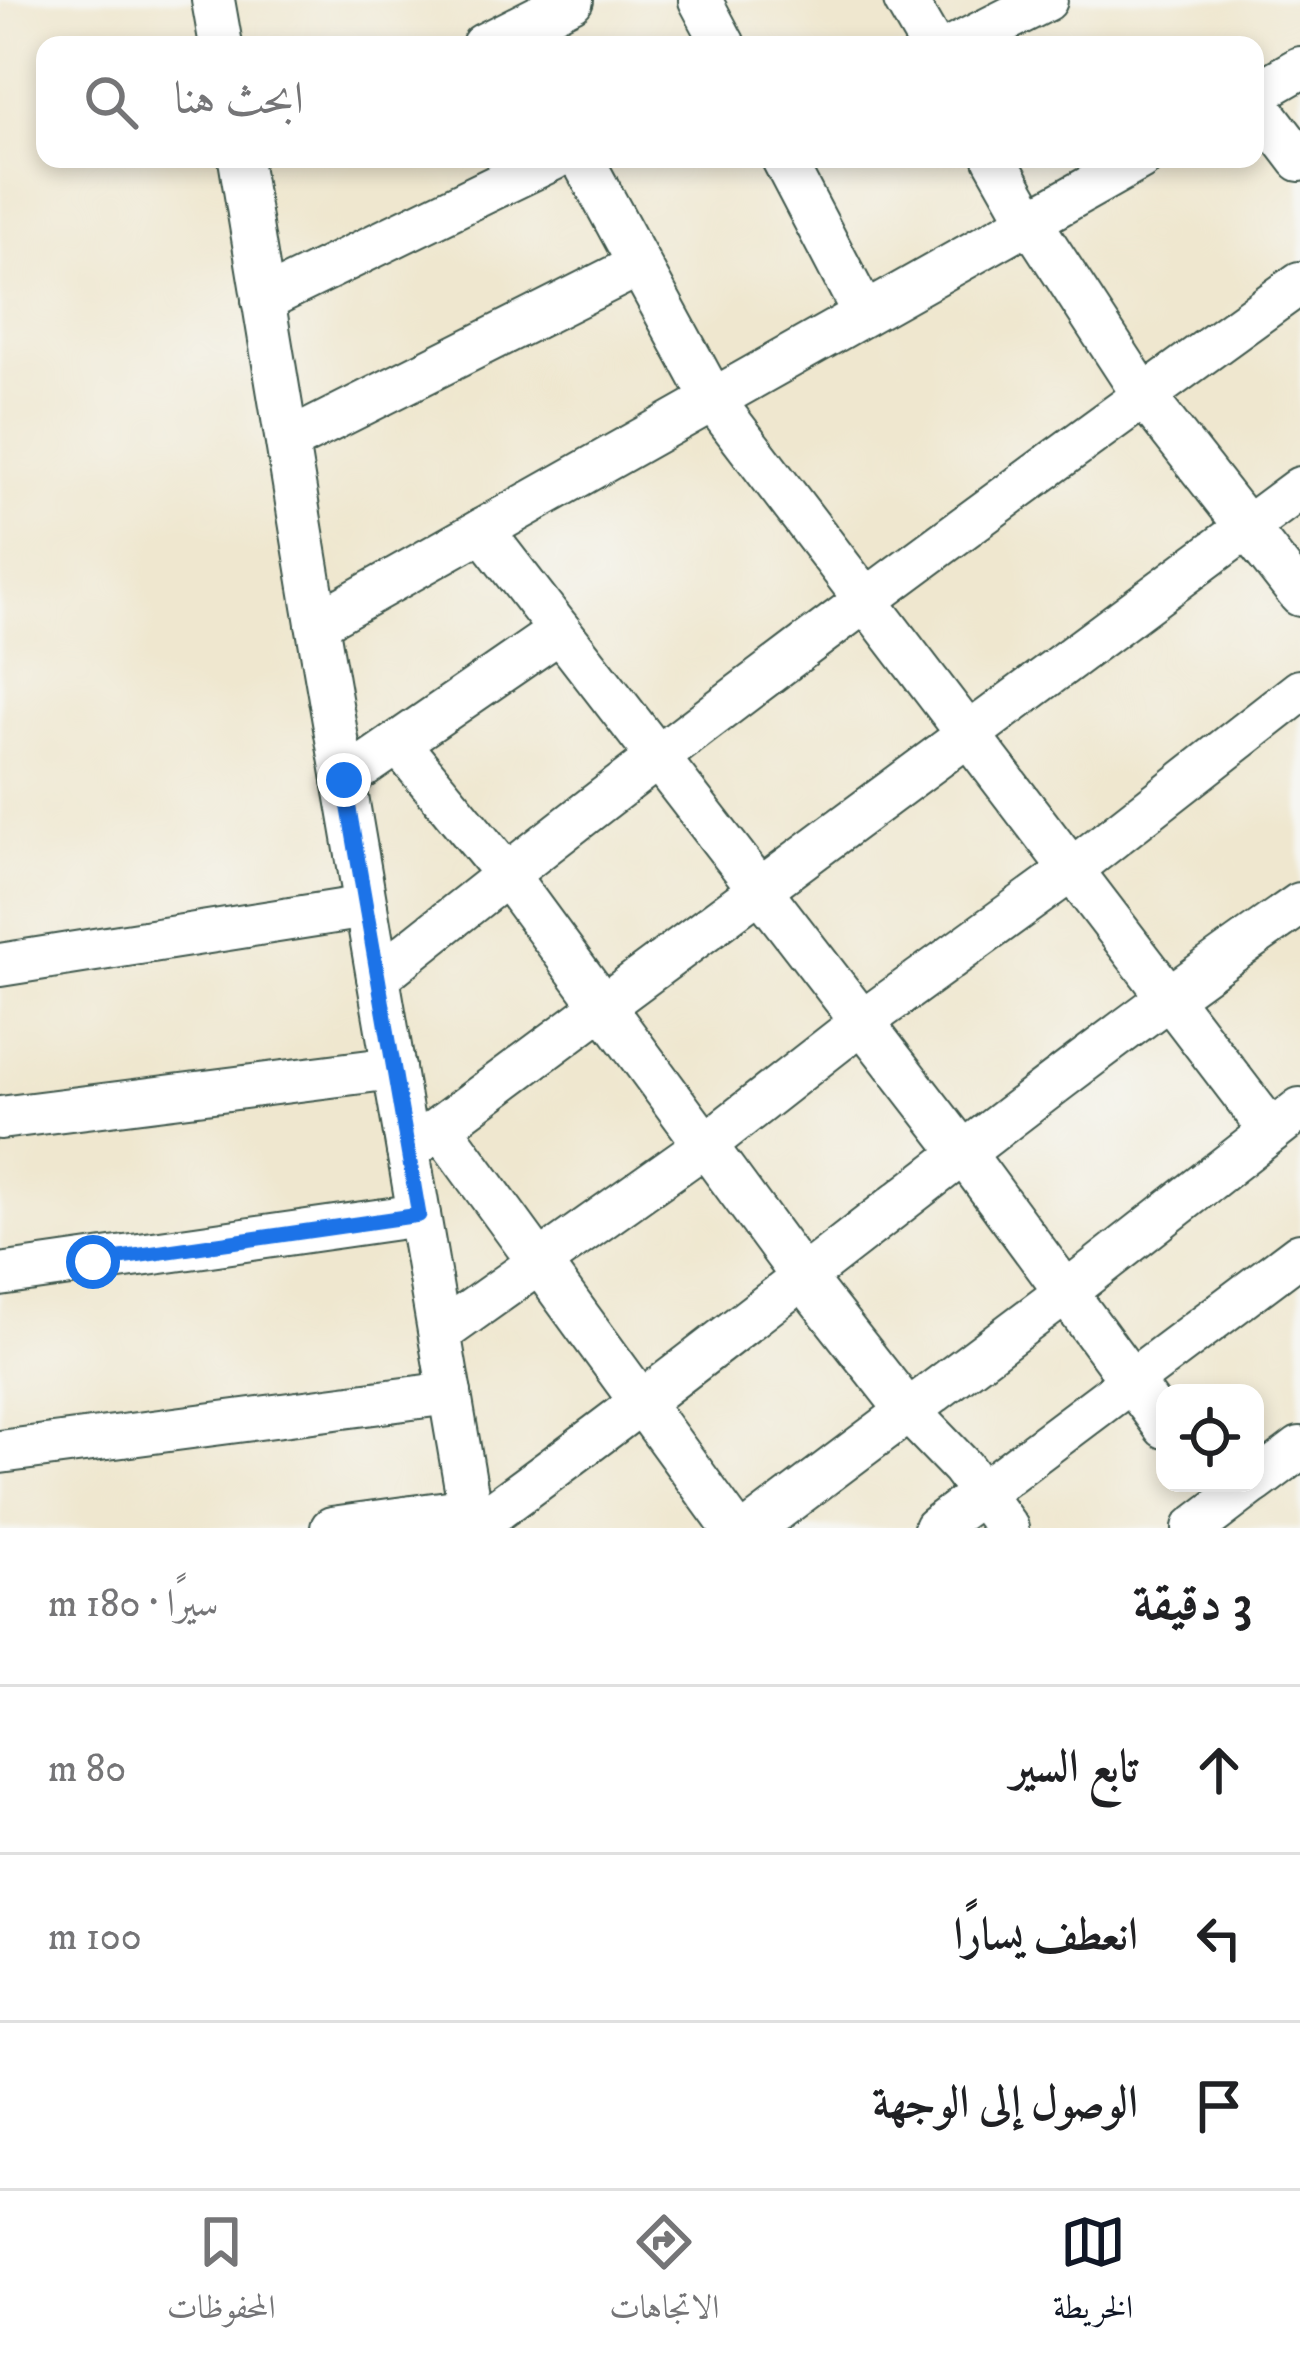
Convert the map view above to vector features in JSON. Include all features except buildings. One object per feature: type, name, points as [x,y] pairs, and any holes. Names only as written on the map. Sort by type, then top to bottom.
[{"type":"street","points":[[502,30],[572,0]]},
{"type":"street","points":[[700,0],[719,36]]},
{"type":"street","points":[[905,0],[926,36]]},
{"type":"street","points":[[975,36],[1046,0]]},
{"type":"street","points":[[1264,92],[1300,68]]},
{"type":"street","points":[[1264,110],[1300,160]]},
{"type":"street","points":[[247,168],[263,300],[394,1068],[424,1140],[539,1262],[733,1528]]},
{"type":"street","points":[[263,300],[534,168]]},
{"type":"street","points":[[587,168],[713,400],[1166,997],[1285,1120],[753,1528]]},
{"type":"street","points":[[788,168],[864,314]]},
{"type":"street","points":[[1000,168],[1144,396],[1300,595]]},
{"type":"street","points":[[317,623],[1123,168]]},
{"type":"street","points":[[287,442],[639,265]]},
{"type":"street","points":[[378,977],[866,601],[1300,284]]},
{"type":"street","points":[[472,1521],[419,1215],[424,1140],[1300,488]]},
{"type":"street","points":[[482,530],[962,1151],[1156,1415]]},
{"type":"street","points":[[344,780],[560,631]]},
{"type":"street","points":[[440,1333],[706,1145],[1300,691]]},
{"type":"street","points":[[398,743],[506,874],[804,1279],[907,1410],[995,1511]]},
{"type":"street","points":[[332,1528],[472,1521],[644,1405],[962,1151],[1166,997],[1300,904]]},
{"type":"street","points":[[0,965],[366,907]]},
{"type":"street","points":[[0,1118],[394,1068]]},
{"type":"street","points":[[0,1275],[419,1215]]},
{"type":"street","points":[[935,1528],[995,1511],[1131,1381],[1300,1253]]},
{"type":"street","points":[[0,1452],[450,1393]]},
{"type":"street","points":[[1229,1501],[1300,1448]]},
{"type":"route","points":[[93,1262],[419,1215],[344,780]]}]
